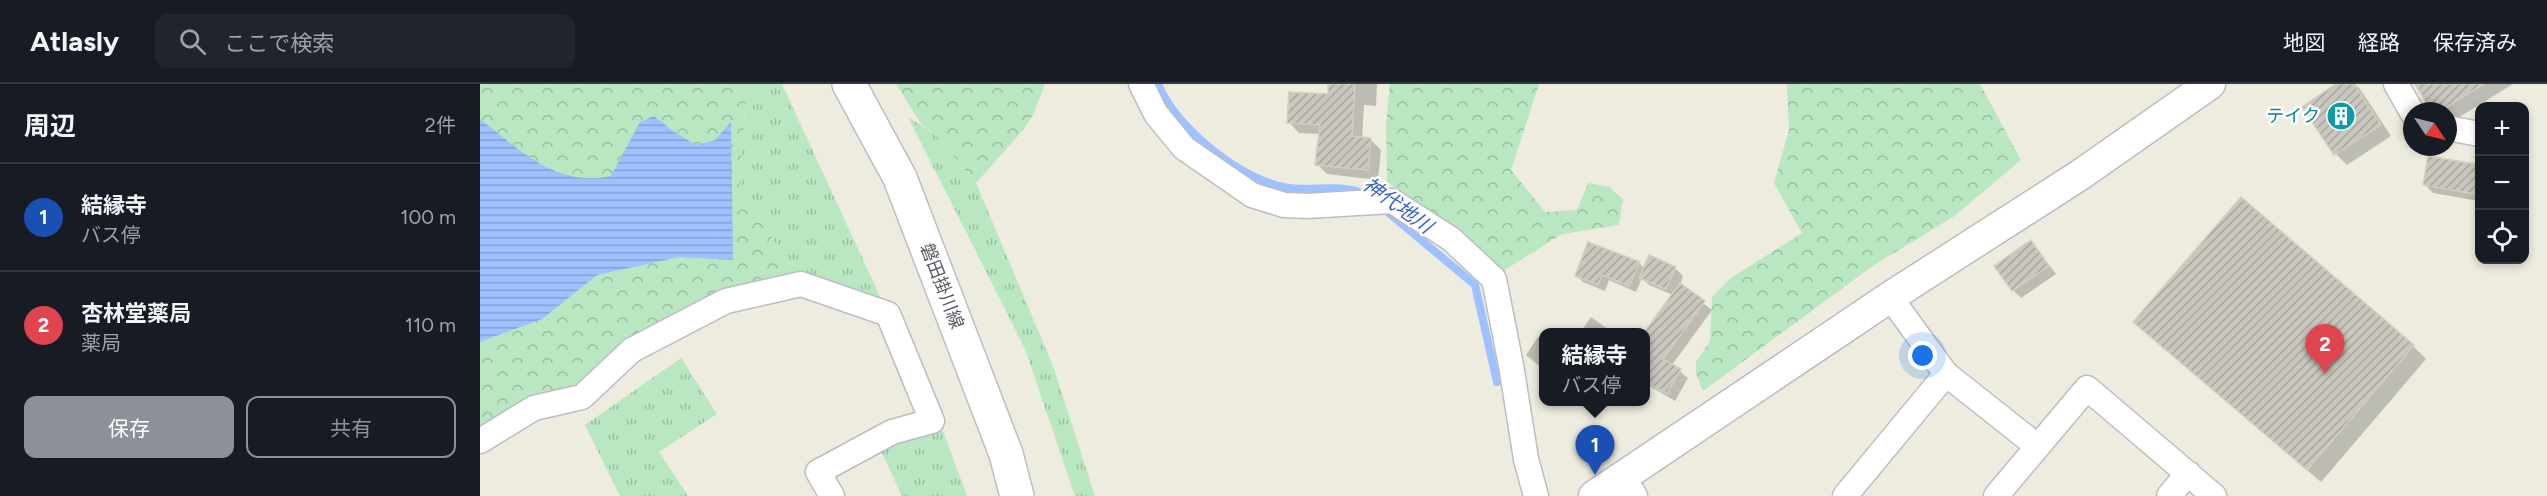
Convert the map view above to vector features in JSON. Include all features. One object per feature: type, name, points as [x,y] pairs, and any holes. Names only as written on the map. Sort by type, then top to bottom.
[{"type":"main road","name":"磐田掛川線","points":[[849,84],[900,178],[1006,454],[1017,496]]},
{"type":"street","points":[[1141,84],[1156,114],[1184,148],[1252,195],[1284,205],[1312,206],[1392,201],[1451,239],[1494,279],[1511,364],[1526,459],[1536,496]]},
{"type":"street","points":[[1594,496],[1629,487],[1890,297],[2080,175],[2210,84]]},
{"type":"street","points":[[2396,84],[2406,102]]},
{"type":"street","points":[[2457,130],[2475,133]]},
{"type":"street","points":[[480,441],[534,408],[582,397],[632,350],[726,301],[801,284],[888,314],[932,421],[892,432],[819,472],[832,496]]},
{"type":"street","points":[[1890,297],[1946,374],[2037,446]]},
{"type":"street","points":[[1845,496],[1946,374]]},
{"type":"street","points":[[1996,496],[2087,388],[2214,496]]},
{"type":"street","points":[[2169,496],[2188,473]]},
{"type":"green space","points":[[480,84],[747,84],[739,186],[797,276],[580,382],[480,425]]},
{"type":"green space","points":[[747,84],[782,84],[888,314],[797,276],[739,186]]},
{"type":"green space","points":[[896,84],[1045,84],[1033,115],[1024,129],[976,183],[936,135],[922,125]]},
{"type":"green space","points":[[1390,84],[1539,84],[1511,170],[1545,212],[1577,210],[1588,183],[1609,187],[1623,199],[1619,225],[1562,234],[1503,271],[1387,182],[1386,124]]},
{"type":"green space","points":[[1787,84],[1980,84],[2021,160],[1953,217],[1874,265],[1703,391],[1696,374],[1696,362],[1710,341],[1712,297],[1731,278],[1802,233],[1774,183],[1789,130]]},
{"type":"green space","points":[[908,117],[936,135],[976,183],[1053,366],[1095,496],[1075,496],[1025,349]]},
{"type":"green space","points":[[681,358],[717,414],[659,452],[688,496],[620,496],[585,425]]},
{"type":"green space","points":[[943,431],[967,496],[902,496],[881,451],[896,440]]},
{"type":"water","points":[[654,116],[696,145],[715,140],[731,122],[733,260],[679,257],[597,275],[542,319],[480,342],[480,119],[540,164],[573,177],[592,178],[611,176],[640,122]]},
{"type":"building","points":[[1328,84],[1355,84],[1352,136],[1371,138],[1368,170],[1315,165],[1320,125],[1287,123],[1289,92],[1328,94]]},
{"type":"building","name":"テイク","points":[[2336,84],[2354,84],[2381,125],[2334,155],[2302,107]]},
{"type":"building","points":[[2415,84],[2484,84],[2455,102],[2426,102]]},
{"type":"building","points":[[2428,156],[2475,164],[2475,194],[2423,185]]},
{"type":"building","points":[[2241,197],[2414,345],[2307,470],[2133,322]]},
{"type":"building","points":[[2031,240],[2049,266],[2012,291],[1994,266]]},
{"type":"building","points":[[1588,242],[1640,262],[1629,286],[1602,275],[1598,285],[1575,276]]},
{"type":"building","points":[[1649,255],[1676,267],[1666,289],[1639,278]]},
{"type":"building","points":[[1680,283],[1705,301],[1663,359],[1681,369],[1667,394],[1650,384],[1650,328],[1647,328]]},
{"type":"waterway","name":"神代地川","points":[[1158,84],[1167,101],[1194,133],[1210,148],[1246,172],[1265,181],[1293,189],[1336,188],[1365,195]]},
{"type":"waterway","name":"神代地川","points":[[1384,209],[1475,285],[1497,382]]},
{"type":"place","name":"テイク","points":[[2341,116]]},
{"type":"place","name":"杏林堂薬局","points":[[2325,374]]},
{"type":"place","name":"結縁寺","points":[[1595,475]]}]
